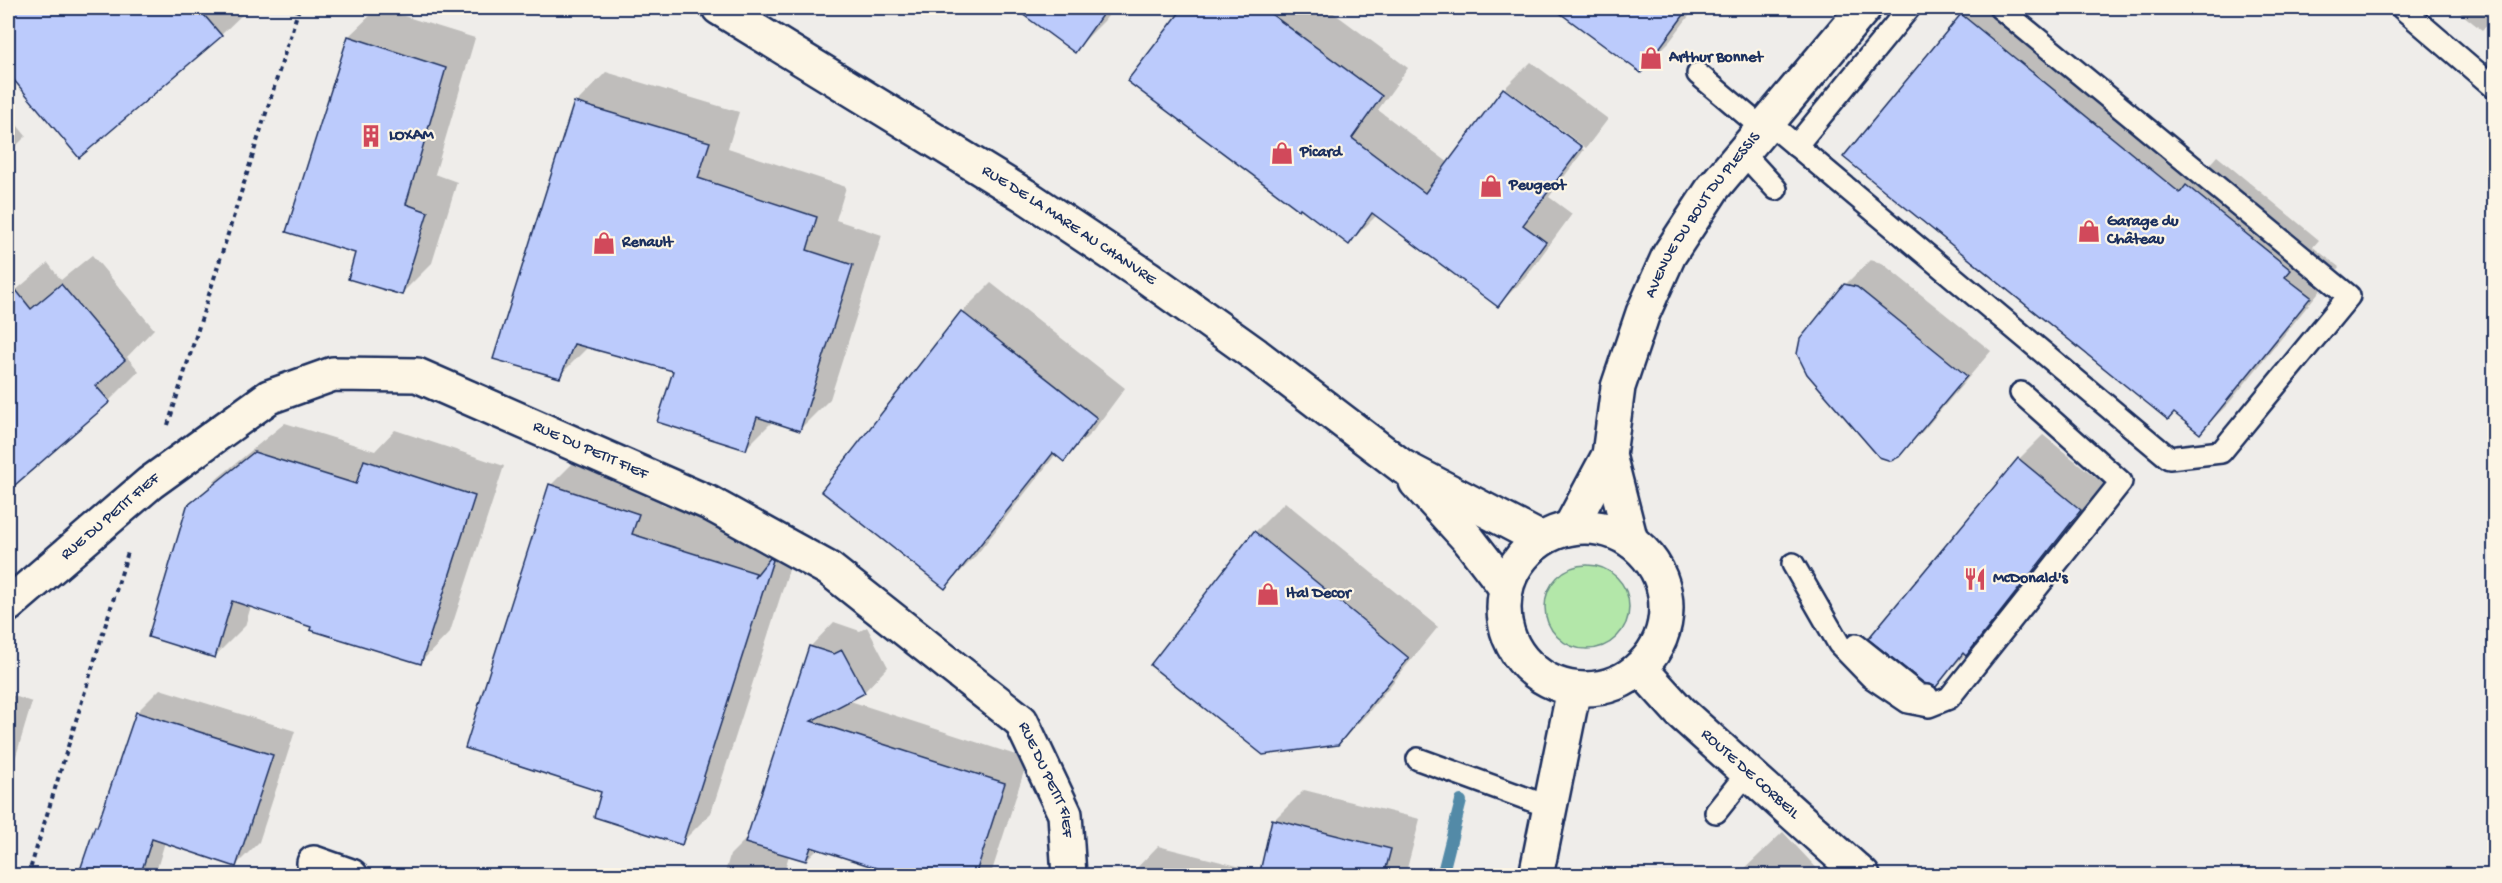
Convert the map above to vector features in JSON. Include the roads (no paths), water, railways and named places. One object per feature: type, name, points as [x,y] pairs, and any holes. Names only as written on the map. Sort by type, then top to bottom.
[{"type":"street","name":"RUE DE LA MARE AU CHANVRE","points":[[719,8],[1014,188],[1246,348],[1402,467],[1468,540],[1506,588]]},
{"type":"street","name":"AVENUE DU BOUT DU PLESSIS","points":[[1630,541],[1609,455],[1618,387],[1643,313],[1669,255],[1713,188],[1758,134],[1852,12]]},
{"type":"street","name":"RUE DU PETIT FIEF","points":[[8,605],[150,483],[269,397],[333,374],[417,375],[709,503],[830,569],[1021,721],[1065,814],[1069,876]]},
{"type":"street","name":"AVENUE DU BOUT DU PLESSIS","points":[[1556,534],[1609,455]]},
{"type":"street","name":"RUE DE LA MARE AU CHANVRE","points":[[1402,467],[1556,534]]},
{"type":"street","points":[[1601,528],[1630,541],[1651,561],[1664,587],[1666,617],[1657,645],[1640,668],[1620,682],[1598,689],[1574,689],[1548,680],[1526,664],[1511,642],[1504,615],[1506,588],[1519,560],[1556,534],[1601,528]]},
{"type":"street","name":"ROUTE DE CORBEIL","points":[[1640,668],[1680,712],[1863,876]]},
{"type":"street","points":[[1536,876],[1536,802],[1574,689]]},
{"type":"street","points":[[314,863],[351,876]]},
{"type":"lane","points":[[1796,146],[1909,8]]},
{"type":"lane","points":[[1758,134],[1796,146],[2169,458],[2221,452],[2349,296],[2000,8]]},
{"type":"lane","points":[[2402,8],[2494,87]]},
{"type":"lane","points":[[1698,74],[1758,134],[1776,189]]},
{"type":"lane","points":[[1794,564],[1823,618],[1920,696],[1949,698],[2121,482],[2021,393]]},
{"type":"lane","points":[[1418,759],[1536,802]]},
{"type":"lane","points":[[1716,812],[1748,772]]},
{"type":"waterway","points":[[1442,876],[1461,801]]},
{"type":"place","name":"Arthur Bonnet","points":[[1651,58]]},
{"type":"place","name":"LOXAM","points":[[371,136]]},
{"type":"place","name":"Picard","points":[[1282,153]]},
{"type":"place","name":"Peugeot","points":[[1491,186]]},
{"type":"place","name":"Garage du Château","points":[[2089,231]]},
{"type":"place","name":"Renault","points":[[604,243]]},
{"type":"place","name":"McDonald's","points":[[1975,579]]},
{"type":"place","name":"Ital Decor","points":[[1268,594]]}]
